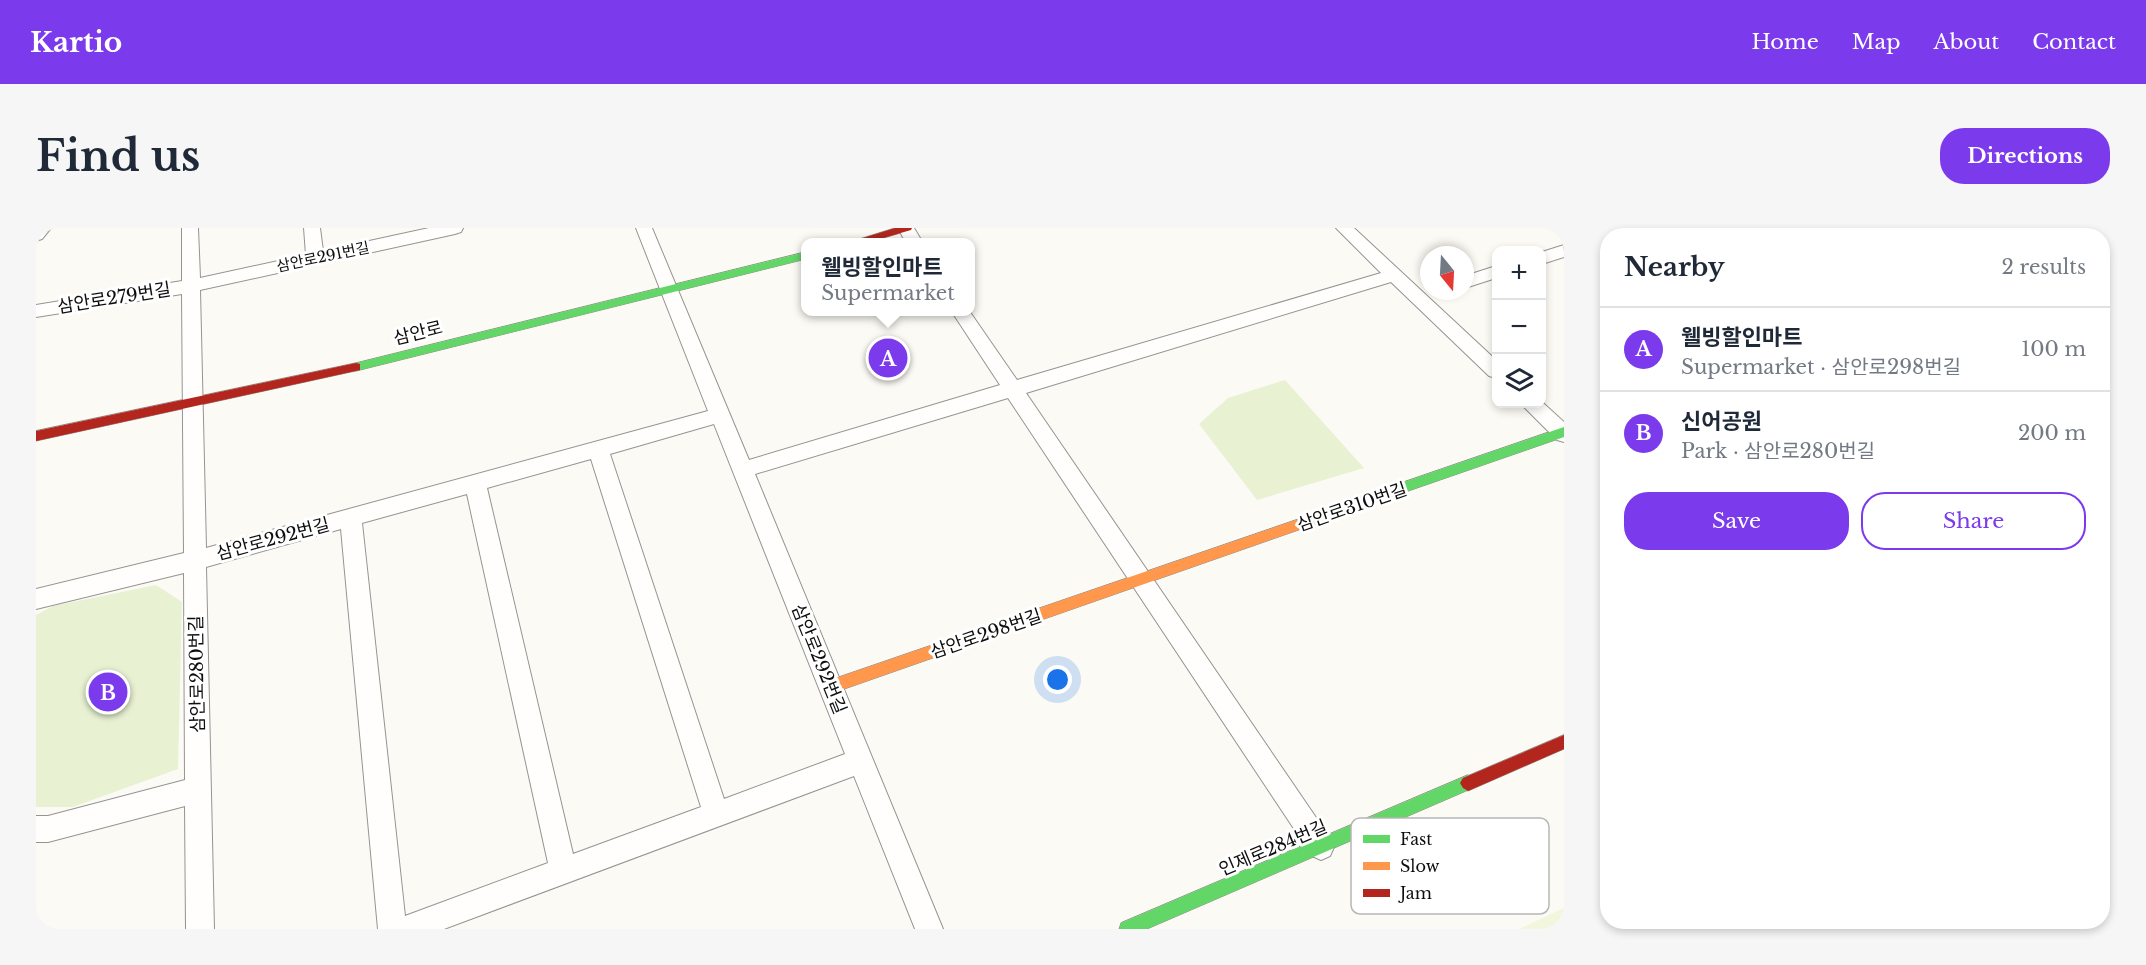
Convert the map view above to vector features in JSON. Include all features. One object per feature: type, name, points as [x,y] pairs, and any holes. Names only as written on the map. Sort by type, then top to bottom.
[{"type":"street","points":[[36,235],[43,228]]},
{"type":"street","name":"삼안로279번길","points":[[190,228],[193,405]]},
{"type":"street","points":[[312,228],[315,259]]},
{"type":"street","name":"삼안로291번길","points":[[191,286],[315,259],[421,232],[455,228]]},
{"type":"street","points":[[644,228],[669,290]]},
{"type":"street","points":[[870,238],[906,228]]},
{"type":"street","points":[[1344,228],[1492,366]]},
{"type":"street","points":[[1546,257],[1564,251]]},
{"type":"street","name":"삼안로","points":[[36,436],[193,405],[801,256]]},
{"type":"street","points":[[1474,279],[1492,274]]},
{"type":"street","points":[[742,470],[1394,275]]},
{"type":"street","name":"삼안로279번길","points":[[36,311],[191,286]]},
{"type":"street","name":"삼안로292번길","points":[[669,290],[929,929]]},
{"type":"street","points":[[964,316],[1321,847]]},
{"type":"street","name":"삼안로280번길","points":[[193,405],[201,929]]},
{"type":"street","name":"삼안로310번길","points":[[1141,581],[1563,433],[1535,408]]},
{"type":"street","name":"삼안로292번길","points":[[196,560],[720,415]]},
{"type":"street","points":[[598,449],[716,814]]},
{"type":"street","points":[[475,483],[563,871]]},
{"type":"street","name":"삼안로292번길","points":[[351,518],[392,929]]},
{"type":"street","points":[[36,599],[196,560]]},
{"type":"street","name":"삼안로298번길","points":[[831,687],[1141,581]]},
{"type":"street","name":"인제로284번길","points":[[1388,818],[1564,742]]},
{"type":"street","points":[[407,929],[861,761]]},
{"type":"street","points":[[36,829],[48,829],[199,789]]},
{"type":"street","name":"인제로284번길","points":[[1127,929],[1351,834]]},
{"type":"green space","points":[[1285,380],[1364,468],[1257,500],[1199,424],[1228,398]]},
{"type":"green space","points":[[156,585],[182,602],[178,769],[73,807],[36,807],[36,615],[53,606]]},
{"type":"green space","points":[[1564,908],[1564,929],[1519,929]]},
{"type":"traffic: fast","points":[[356,367],[801,256]]},
{"type":"traffic: fast","points":[[1322,516],[1564,432]]},
{"type":"traffic: fast","points":[[1386,818],[1468,783]]},
{"type":"traffic: fast","points":[[1127,929],[1351,833]]},
{"type":"traffic: slow","points":[[830,687],[1322,516]]},
{"type":"traffic: jam","points":[[870,238],[907,228]]},
{"type":"traffic: jam","points":[[36,436],[356,367]]},
{"type":"traffic: jam","points":[[1468,783],[1564,742]]},
{"type":"place","name":"웰빙할인마트","points":[[888,358]]},
{"type":"place","name":"신어공원","points":[[108,692]]}]
